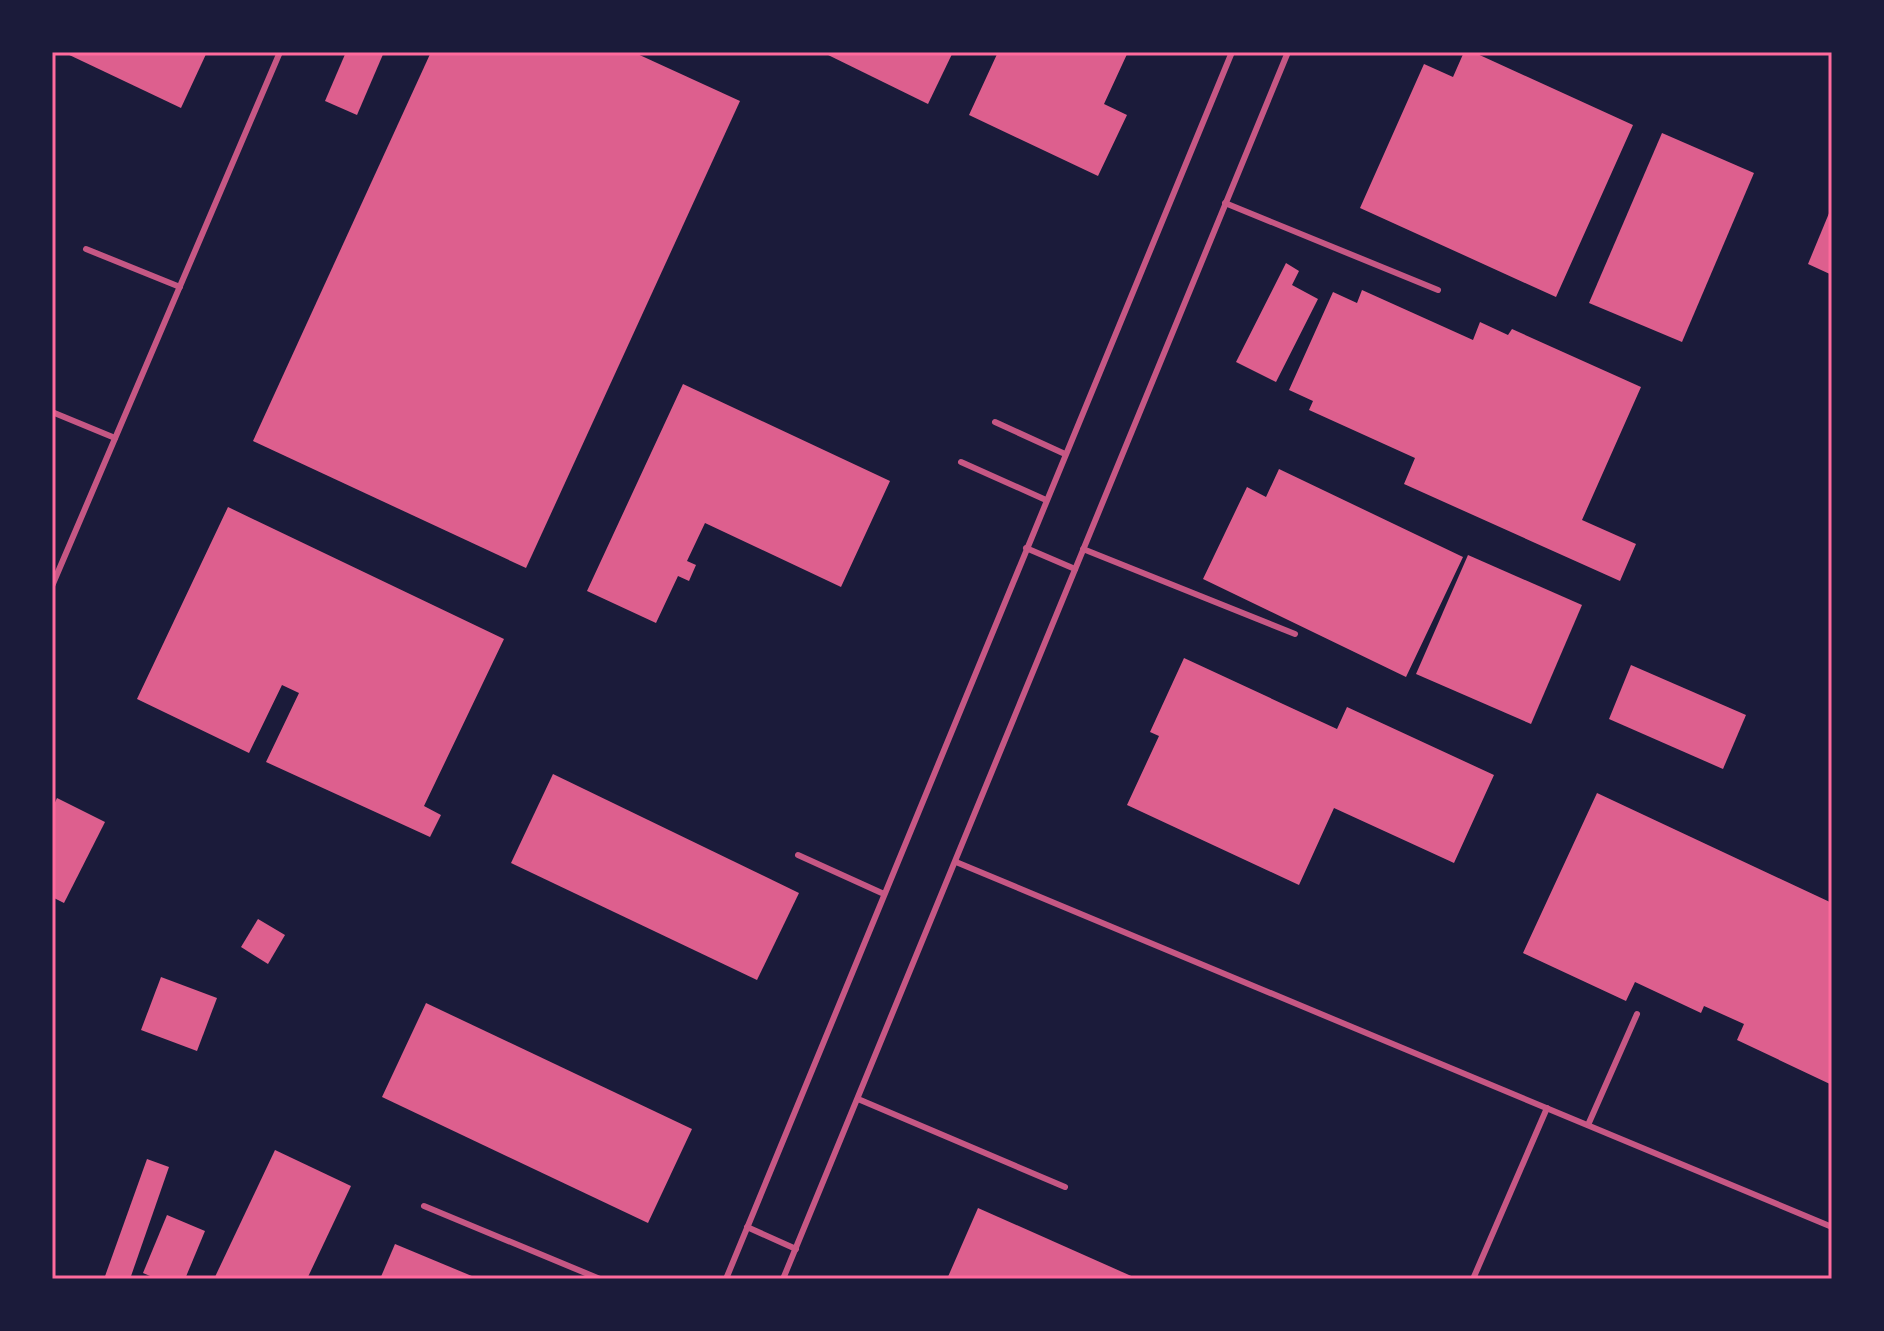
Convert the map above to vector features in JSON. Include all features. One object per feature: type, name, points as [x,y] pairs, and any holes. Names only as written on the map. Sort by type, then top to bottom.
[{"type":"lane","points":[[52,586],[280,52]]},
{"type":"lane","points":[[726,1279],[1232,52]]},
{"type":"lane","points":[[783,1279],[1288,52]]},
{"type":"lane","points":[[1225,203],[1438,290]]},
{"type":"lane","points":[[86,249],[180,287]]},
{"type":"lane","points":[[52,412],[115,438]]},
{"type":"lane","points":[[995,422],[1065,454]]},
{"type":"lane","points":[[961,462],[1046,500]]},
{"type":"lane","points":[[1026,548],[1075,569]]},
{"type":"lane","points":[[1083,549],[1295,634]]},
{"type":"lane","points":[[798,855],[884,894]]},
{"type":"lane","points":[[956,862],[1832,1227]]},
{"type":"lane","points":[[1588,1125],[1637,1014]]},
{"type":"lane","points":[[858,1099],[1065,1187]]},
{"type":"lane","points":[[1473,1279],[1547,1108]]},
{"type":"lane","points":[[424,1206],[600,1279]]},
{"type":"lane","points":[[747,1227],[796,1249]]},
{"type":"building","points":[[63,52],[207,52],[181,108]]},
{"type":"building","points":[[346,52],[384,52],[357,115],[325,101]]},
{"type":"building","points":[[431,52],[633,52],[740,101],[526,568],[253,441]]},
{"type":"building","points":[[822,52],[953,52],[928,104]]},
{"type":"building","points":[[998,52],[1128,52],[1104,104],[1127,115],[1098,176],[969,115]]},
{"type":"building","points":[[1464,52],[1473,52],[1633,125],[1556,297],[1360,208],[1424,64],[1453,77]]},
{"type":"building","points":[[1662,133],[1754,173],[1682,342],[1589,303]]},
{"type":"building","points":[[1832,206],[1832,275],[1808,264]]},
{"type":"building","points":[[1286,263],[1299,271],[1292,285],[1318,299],[1276,382],[1236,362]]},
{"type":"building","points":[[1362,290],[1473,340],[1480,322],[1508,335],[1512,329],[1641,387],[1582,520],[1636,544],[1620,581],[1404,484],[1415,458],[1309,410],[1313,401],[1289,390],[1333,292],[1357,303]]},
{"type":"building","points":[[683,384],[890,481],[841,587],[705,523],[687,561],[696,565],[689,581],[678,576],[656,623],[587,591]]},
{"type":"building","points":[[1279,469],[1463,557],[1406,677],[1203,579],[1247,487],[1266,497]]},
{"type":"building","points":[[228,507],[504,639],[424,806],[441,815],[430,837],[266,762],[299,693],[282,685],[249,753],[137,699]]},
{"type":"building","points":[[1468,555],[1582,605],[1531,724],[1416,674]]},
{"type":"building","points":[[1184,658],[1337,729],[1347,707],[1494,775],[1454,863],[1334,808],[1299,885],[1127,805],[1159,736],[1150,732]]},
{"type":"building","points":[[1631,665],[1746,715],[1723,769],[1609,719]]},
{"type":"building","points":[[553,774],[799,893],[757,980],[511,863]]},
{"type":"building","points":[[1597,793],[1832,903],[1832,1085],[1737,1040],[1744,1024],[1704,1006],[1701,1013],[1635,982],[1626,1001],[1523,953]]},
{"type":"building","points":[[57,798],[105,822],[64,903],[52,897],[52,809]]},
{"type":"building","points":[[258,919],[285,935],[268,964],[241,947]]},
{"type":"building","points":[[161,977],[217,998],[197,1051],[141,1030]]},
{"type":"building","points":[[426,1003],[692,1129],[648,1223],[382,1097]]},
{"type":"building","points":[[275,1150],[351,1186],[307,1279],[214,1279]]},
{"type":"building","points":[[147,1159],[169,1167],[130,1279],[104,1279]]},
{"type":"building","points":[[978,1208],[1138,1279],[947,1279]]},
{"type":"building","points":[[167,1215],[205,1231],[185,1279],[157,1279],[143,1273]]},
{"type":"building","points":[[395,1244],[479,1279],[380,1279]]}]
